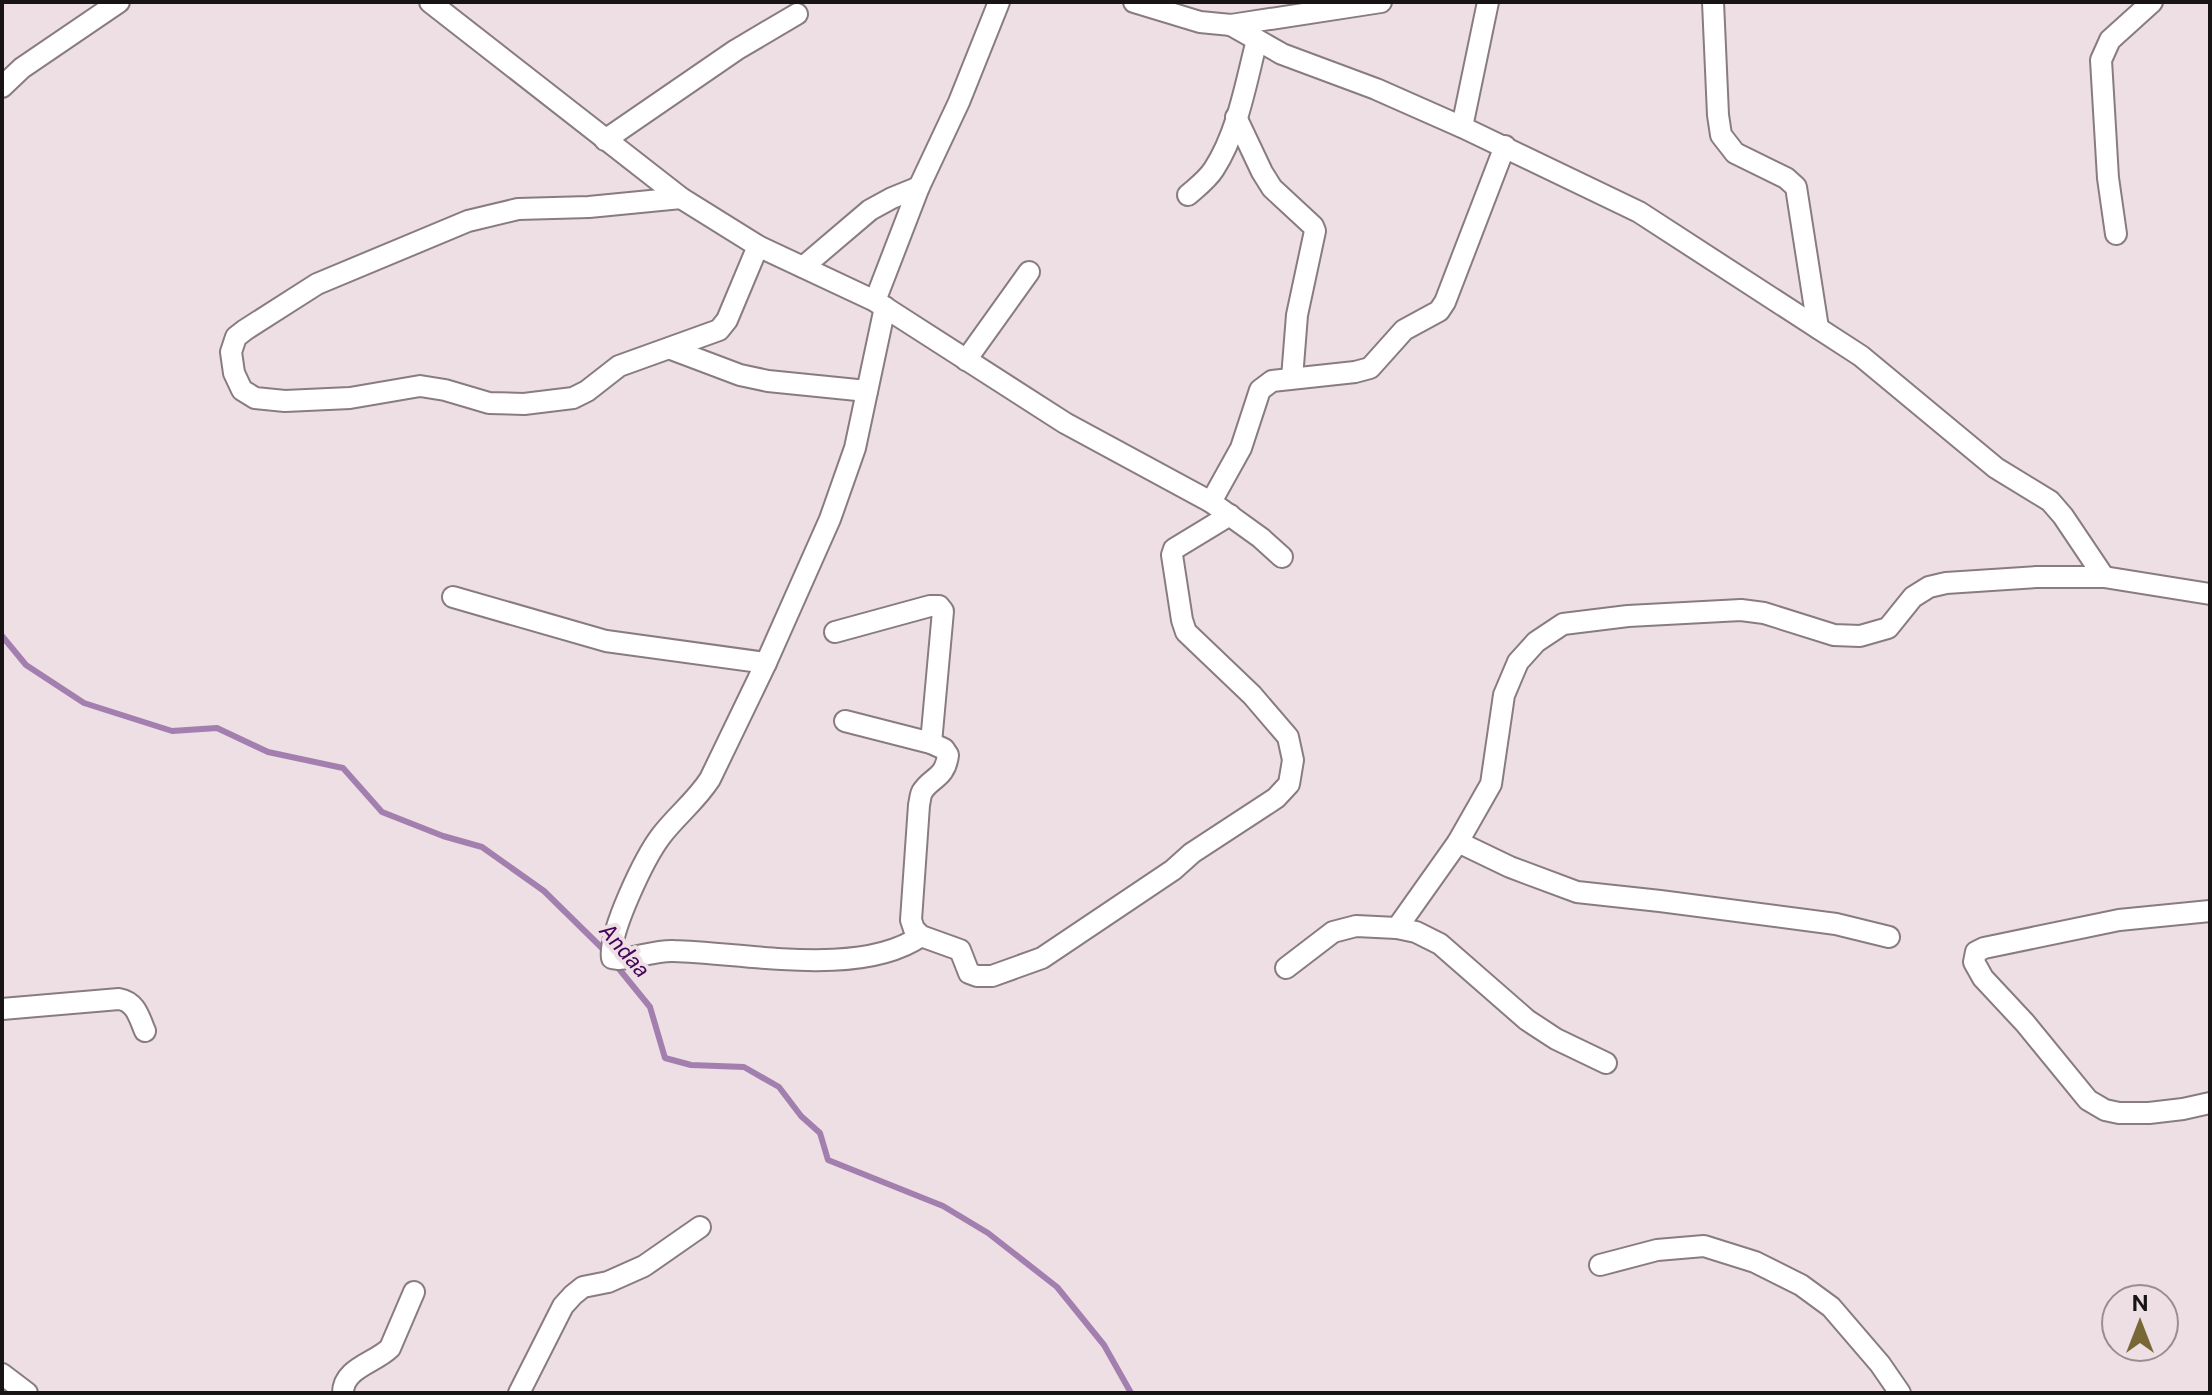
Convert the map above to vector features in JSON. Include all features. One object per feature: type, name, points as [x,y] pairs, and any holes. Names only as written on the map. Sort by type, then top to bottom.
[{"type":"street","points":[[2,87],[22,68],[119,2]]},
{"type":"street","points":[[430,2],[681,198],[758,246],[880,304],[1065,423],[1211,502],[1282,557]]},
{"type":"street","points":[[921,936],[894,951],[818,962],[669,951],[626,959],[612,958],[616,930],[634,885],[661,836],[701,793],[766,663],[830,519],[855,448],[880,304],[919,187],[959,102],[999,2]]},
{"type":"street","points":[[1134,2],[1200,22],[1231,25],[1297,8],[1381,2]]},
{"type":"street","points":[[1462,127],[1488,2]]},
{"type":"street","points":[[1713,2],[1721,135],[1735,153],[1786,178],[1796,187],[1818,328]]},
{"type":"street","points":[[2116,234],[2108,178],[2101,60],[2110,40],[2152,2]]},
{"type":"street","points":[[605,140],[724,58],[797,14]]},
{"type":"street","points":[[1231,25],[1293,59],[1376,89],[1505,146],[1639,212],[1861,356],[1996,468],[2050,501],[2104,577]]},
{"type":"street","points":[[1188,195],[1214,170],[1228,144],[1257,40]]},
{"type":"street","points":[[1236,117],[1272,188],[1315,231],[1297,315],[1292,378]]},
{"type":"street","points":[[1211,502],[1241,448],[1260,390],[1272,381],[1370,368],[1404,330],[1439,311],[1505,146]]},
{"type":"street","points":[[803,267],[870,210],[919,187]]},
{"type":"street","points":[[681,198],[589,207],[518,209],[468,221],[317,284],[236,337],[231,352],[234,373],[242,390],[255,398],[285,401],[350,398],[420,386],[489,403],[524,404],[573,398],[619,366],[719,330],[727,320],[758,246]]},
{"type":"street","points":[[966,360],[1029,272]]},
{"type":"street","points":[[671,349],[740,375],[768,381],[867,391]]},
{"type":"street","points":[[845,721],[931,743],[944,749],[948,755],[947,765],[923,791],[919,805],[911,920],[914,929],[921,936],[960,950],[969,973],[977,976],[992,976],[1042,958],[1276,798],[1289,784],[1293,760],[1288,737],[1252,695],[1186,632],[1182,620],[1172,555],[1174,549],[1230,515]]},
{"type":"street","points":[[1397,928],[1458,842],[1491,784],[1504,695],[1518,662],[1536,642],[1563,624],[1628,616],[1741,610],[1764,613],[1834,635],[1860,636],[1888,628],[1913,597],[1938,585],[2037,577],[2104,577],[2210,594]]},
{"type":"street","points":[[453,597],[606,641],[766,663]]},
{"type":"street","points":[[835,632],[939,606],[943,611],[931,743]]},
{"type":"street","points":[[1458,842],[1510,867],[1577,892],[1836,924],[1889,937]]},
{"type":"street","points":[[2210,911],[2119,920],[1984,948],[1976,952],[1974,962],[1983,978],[2025,1023],[2088,1100],[2105,1110],[2119,1113],[2160,1111],[2210,1103]]},
{"type":"street","points":[[1286,968],[1333,932],[1356,926],[1416,932],[1440,944],[1527,1020],[1556,1039],[1606,1063]]},
{"type":"street","points":[[2,1009],[119,999],[134,1006],[145,1031]]},
{"type":"street","points":[[519,1393],[563,1306],[573,1295],[583,1287],[608,1282],[644,1266],[700,1227]]},
{"type":"street","points":[[1600,1265],[1657,1250],[1704,1246],[1755,1262],[1801,1285],[1831,1307],[1880,1364],[1900,1393]]},
{"type":"street","points":[[343,1393],[343,1385],[349,1375],[390,1348],[414,1292]]},
{"type":"street","points":[[2,1374],[27,1393]]},
{"type":"waterway","name":"Andaa","points":[[2,636],[26,665],[84,703],[172,731],[217,728],[268,752],[343,768],[382,812],[443,836],[482,847],[544,891],[606,952]]},
{"type":"waterway","name":"Andaa","points":[[615,964],[650,1007],[665,1058],[691,1065],[744,1067],[779,1087],[801,1116],[820,1133],[828,1160],[943,1206],[988,1233],[1057,1287],[1104,1345],[1131,1393]]}]
